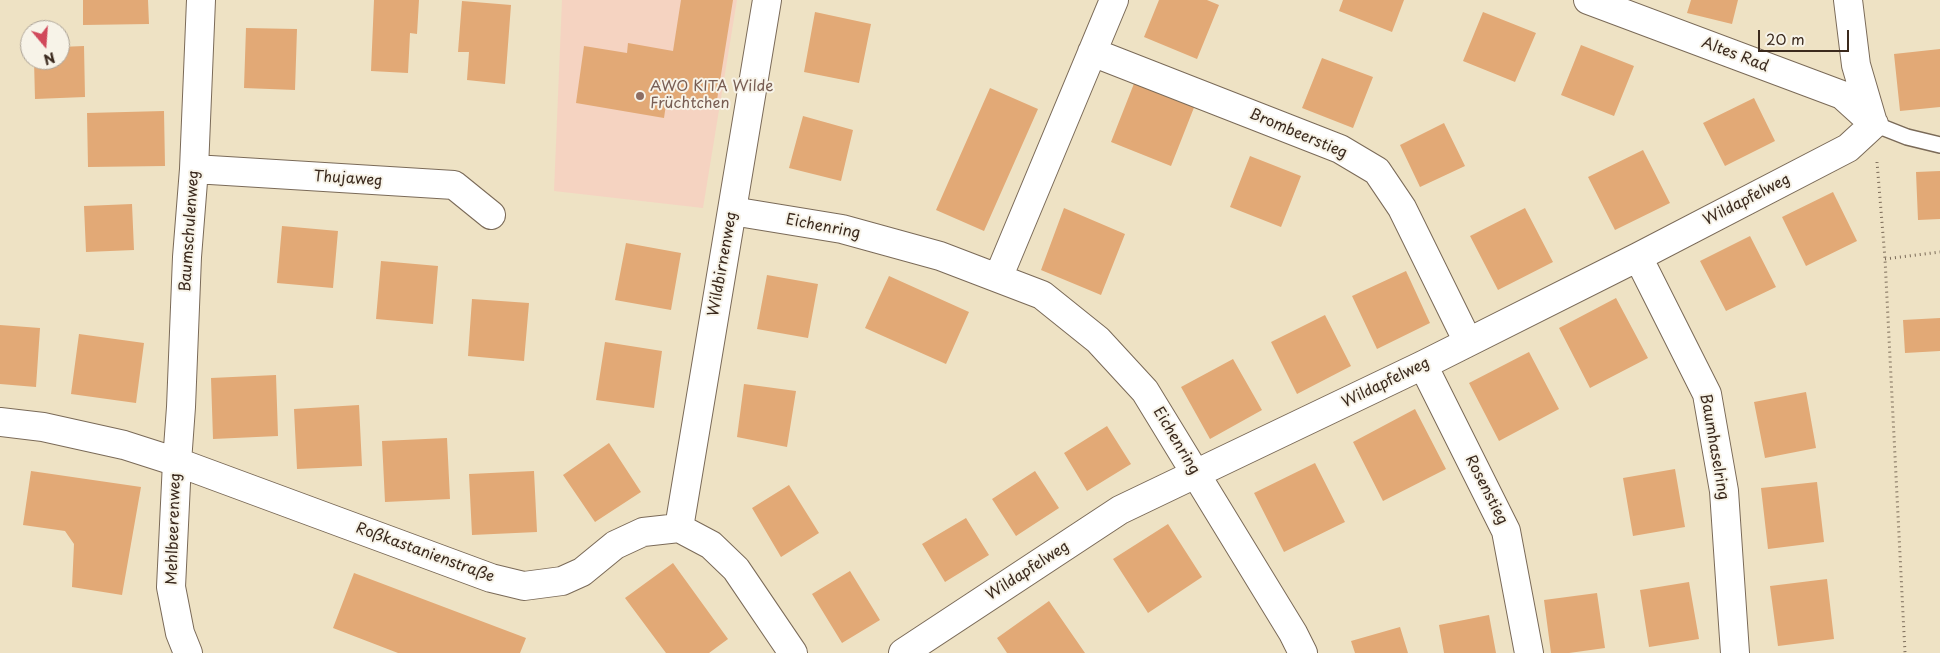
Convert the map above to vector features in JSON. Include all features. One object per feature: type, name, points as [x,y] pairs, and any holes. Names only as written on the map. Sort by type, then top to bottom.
[{"type":"street","name":"Baumschulenweg","points":[[176,462],[181,407],[187,257],[194,169],[201,0]]},
{"type":"street","name":"Wildbirnenweg","points":[[679,528],[767,0]]},
{"type":"street","points":[[998,278],[1114,0]]},
{"type":"street","name":"Altes Rad","points":[[1588,0],[1842,95],[1874,124]]},
{"type":"street","points":[[1848,0],[1856,65],[1874,124]]},
{"type":"street","name":"Brombeerstieg","points":[[1092,52],[1340,149],[1377,171],[1402,208],[1468,342]]},
{"type":"street","name":"Wildapfelweg","points":[[904,653],[1120,510],[1424,365],[1638,257],[1848,148],[1874,124]]},
{"type":"street","name":"Thujaweg","points":[[194,169],[454,185],[491,215]]},
{"type":"street","name":"Eichenring","points":[[732,211],[842,229],[940,256],[1042,295],[1098,340],[1145,391],[1293,633],[1303,653]]},
{"type":"street","name":"Baumhaselring","points":[[1638,257],[1707,394],[1724,491],[1735,653]]},
{"type":"street","name":"Rosenstieg","points":[[1424,365],[1506,531],[1529,653]]},
{"type":"street","name":"Roßkastanienstraße","points":[[0,422],[43,427],[124,445],[176,462],[491,578],[524,586],[562,581],[582,572],[615,545],[643,532],[679,528]]},
{"type":"street","name":"Mehlbeerenweg","points":[[176,462],[171,586],[180,633],[188,653]]},
{"type":"street","points":[[679,528],[711,545],[736,569],[793,653]]},
{"type":"lane","points":[[1874,124],[1907,137],[1940,146]]},
{"type":"path","points":[[1874,124],[1885,259],[1906,653]]},
{"type":"path","points":[[1885,259],[1940,252]]},
{"type":"shaded area","name":"AWO KITA Wilde Früchtchen","points":[[562,0],[737,0],[703,208],[554,191]]},
{"type":"building","points":[[83,0],[148,0],[149,24],[83,25]]},
{"type":"building","points":[[374,0],[419,0],[417,34],[410,33],[408,73],[371,71]]},
{"type":"building","points":[[681,0],[733,0],[716,106],[667,98],[664,118],[576,103],[584,46],[627,53],[628,43],[673,51]]},
{"type":"building","points":[[1159,0],[1207,0],[1219,5],[1197,59],[1144,37]]},
{"type":"building","points":[[1343,0],[1404,0],[1392,32],[1339,11]]},
{"type":"building","points":[[1691,0],[1738,0],[1732,24],[1687,13]]},
{"type":"building","points":[[462,1],[511,5],[505,84],[467,80],[469,52],[458,52]]},
{"type":"building","points":[[815,12],[871,24],[859,83],[804,72]]},
{"type":"building","points":[[1483,12],[1536,33],[1515,82],[1463,61]]},
{"type":"building","points":[[246,28],[297,29],[295,90],[244,88]]},
{"type":"building","points":[[1581,45],[1634,66],[1614,116],[1561,95]]},
{"type":"building","points":[[84,46],[85,97],[35,99],[34,70],[70,70],[70,47]]},
{"type":"building","points":[[1940,49],[1940,107],[1900,111],[1894,54]]},
{"type":"building","points":[[1322,58],[1373,77],[1353,128],[1302,108]]},
{"type":"building","points":[[1135,81],[1195,105],[1171,166],[1111,142]]},
{"type":"building","points":[[990,88],[1038,109],[984,231],[936,210]]},
{"type":"building","points":[[1754,98],[1775,141],[1725,166],[1703,123]]},
{"type":"building","points":[[164,111],[165,166],[88,167],[87,113]]},
{"type":"building","points":[[803,116],[853,130],[841,181],[789,168]]},
{"type":"building","points":[[1444,123],[1465,166],[1420,187],[1400,145]]},
{"type":"building","points":[[1643,150],[1670,203],[1615,230],[1588,177]]},
{"type":"building","points":[[1250,156],[1301,176],[1281,227],[1230,207]]},
{"type":"building","points":[[1940,171],[1940,219],[1918,220],[1916,172]]},
{"type":"building","points":[[1833,192],[1857,241],[1806,266],[1782,217]]},
{"type":"building","points":[[132,204],[134,250],[86,252],[84,206]]},
{"type":"building","points":[[1064,208],[1125,234],[1101,295],[1041,270]]},
{"type":"building","points":[[1525,208],[1553,262],[1498,290],[1470,236]]},
{"type":"building","points":[[282,226],[338,231],[333,288],[277,283]]},
{"type":"building","points":[[1750,236],[1776,287],[1726,311],[1700,261]]},
{"type":"building","points":[[626,243],[681,253],[671,310],[615,300]]},
{"type":"building","points":[[381,261],[438,266],[433,324],[376,319]]},
{"type":"building","points":[[1406,271],[1430,323],[1377,349],[1352,296]]},
{"type":"building","points":[[767,275],[818,284],[808,338],[757,329]]},
{"type":"building","points":[[889,276],[969,312],[946,364],[865,328]]},
{"type":"building","points":[[1616,298],[1648,358],[1590,388],[1559,328]]},
{"type":"building","points":[[472,299],[529,303],[524,361],[468,356]]},
{"type":"building","points":[[1325,315],[1351,366],[1297,394],[1271,342]]},
{"type":"building","points":[[1940,318],[1940,351],[1905,353],[1903,320]]},
{"type":"building","points":[[0,325],[40,328],[36,387],[0,384]]},
{"type":"building","points":[[79,334],[144,343],[136,403],[71,394]]},
{"type":"building","points":[[605,342],[662,351],[654,408],[596,400]]},
{"type":"building","points":[[1529,352],[1559,409],[1499,441],[1469,383]]},
{"type":"building","points":[[1233,359],[1262,410],[1210,439],[1181,387]]},
{"type":"building","points":[[276,375],[278,436],[213,439],[211,378]]},
{"type":"building","points":[[744,384],[796,391],[787,447],[737,437]]},
{"type":"building","points":[[1806,392],[1816,448],[1765,458],[1754,402]]},
{"type":"building","points":[[359,405],[362,466],[297,469],[294,409]]},
{"type":"building","points":[[1415,409],[1446,469],[1383,501],[1353,442]]},
{"type":"building","points":[[1107,426],[1131,464],[1087,491],[1064,453]]},
{"type":"building","points":[[447,438],[450,499],[385,502],[382,441]]},
{"type":"building","points":[[609,443],[641,492],[595,522],[563,475]]},
{"type":"building","points":[[1315,463],[1345,522],[1284,552],[1254,493]]},
{"type":"building","points":[[1675,469],[1685,527],[1633,536],[1623,478]]},
{"type":"building","points":[[31,471],[141,487],[122,595],[72,587],[74,544],[65,531],[23,525]]},
{"type":"building","points":[[534,471],[537,532],[472,535],[469,474]]},
{"type":"building","points":[[1035,471],[1059,508],[1016,536],[992,499]]},
{"type":"building","points":[[1817,482],[1824,542],[1768,549],[1761,488]]},
{"type":"building","points":[[789,485],[819,533],[781,557],[752,508]]},
{"type":"building","points":[[966,518],[989,555],[945,582],[922,544]]},
{"type":"building","points":[[1168,524],[1202,577],[1148,613],[1113,559]]},
{"type":"building","points":[[673,563],[728,639],[709,653],[666,653],[625,598]]},
{"type":"building","points":[[850,571],[880,620],[842,643],[812,594]]},
{"type":"building","points":[[354,573],[526,638],[520,653],[398,653],[333,628]]},
{"type":"building","points":[[1827,579],[1834,639],[1778,646],[1770,586]]},
{"type":"building","points":[[1689,582],[1699,639],[1649,647],[1640,590]]},
{"type":"building","points":[[1597,593],[1605,648],[1569,653],[1551,653],[1544,600]]},
{"type":"building","points":[[1049,601],[1085,653],[1007,653],[997,638]]},
{"type":"building","points":[[1489,615],[1496,653],[1444,653],[1439,625]]},
{"type":"building","points":[[1400,627],[1408,653],[1355,653],[1351,641]]},
{"type":"place","name":"AWO KITA Wilde Früchtchen","points":[[640,96]]}]
